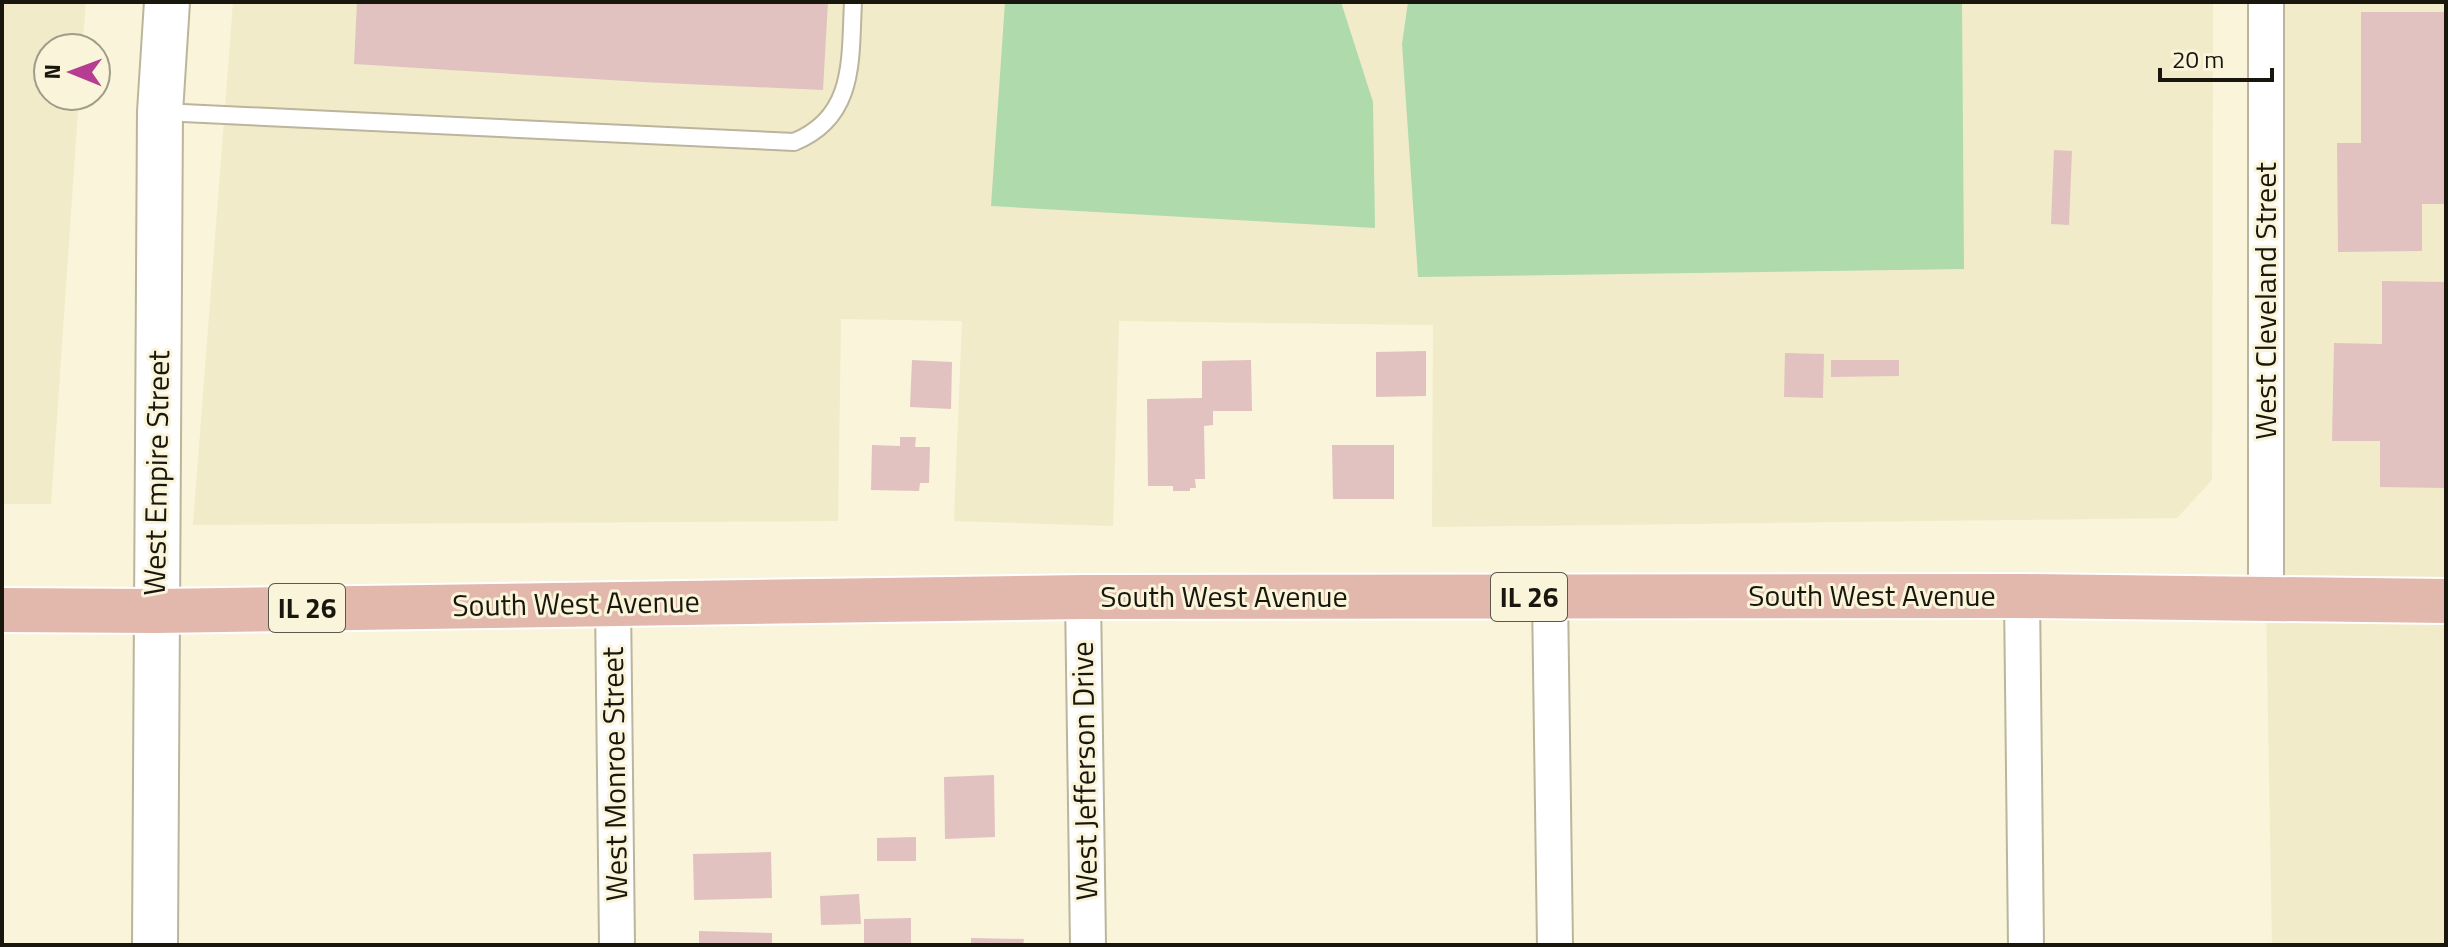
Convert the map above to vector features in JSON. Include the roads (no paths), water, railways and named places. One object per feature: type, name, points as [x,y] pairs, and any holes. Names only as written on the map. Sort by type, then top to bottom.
[{"type":"main road","name":"West Empire Street","points":[[155,945],[160,112],[167,2]]},
{"type":"main road","name":"South West Avenue","points":[[2,610],[156,611],[1083,597],[2022,596],[2446,601]]},
{"type":"street","name":"West Cleveland Street","points":[[2266,2],[2266,599]]},
{"type":"street","points":[[2022,596],[2026,945]]},
{"type":"street","name":"West Jefferson Drive","points":[[1083,597],[1088,945]]},
{"type":"street","points":[[1550,597],[1555,945]]},
{"type":"street","name":"West Monroe Street","points":[[613,603],[617,945]]},
{"type":"lane","points":[[160,112],[794,142],[810,136],[836,110],[849,80],[853,2]]}]
